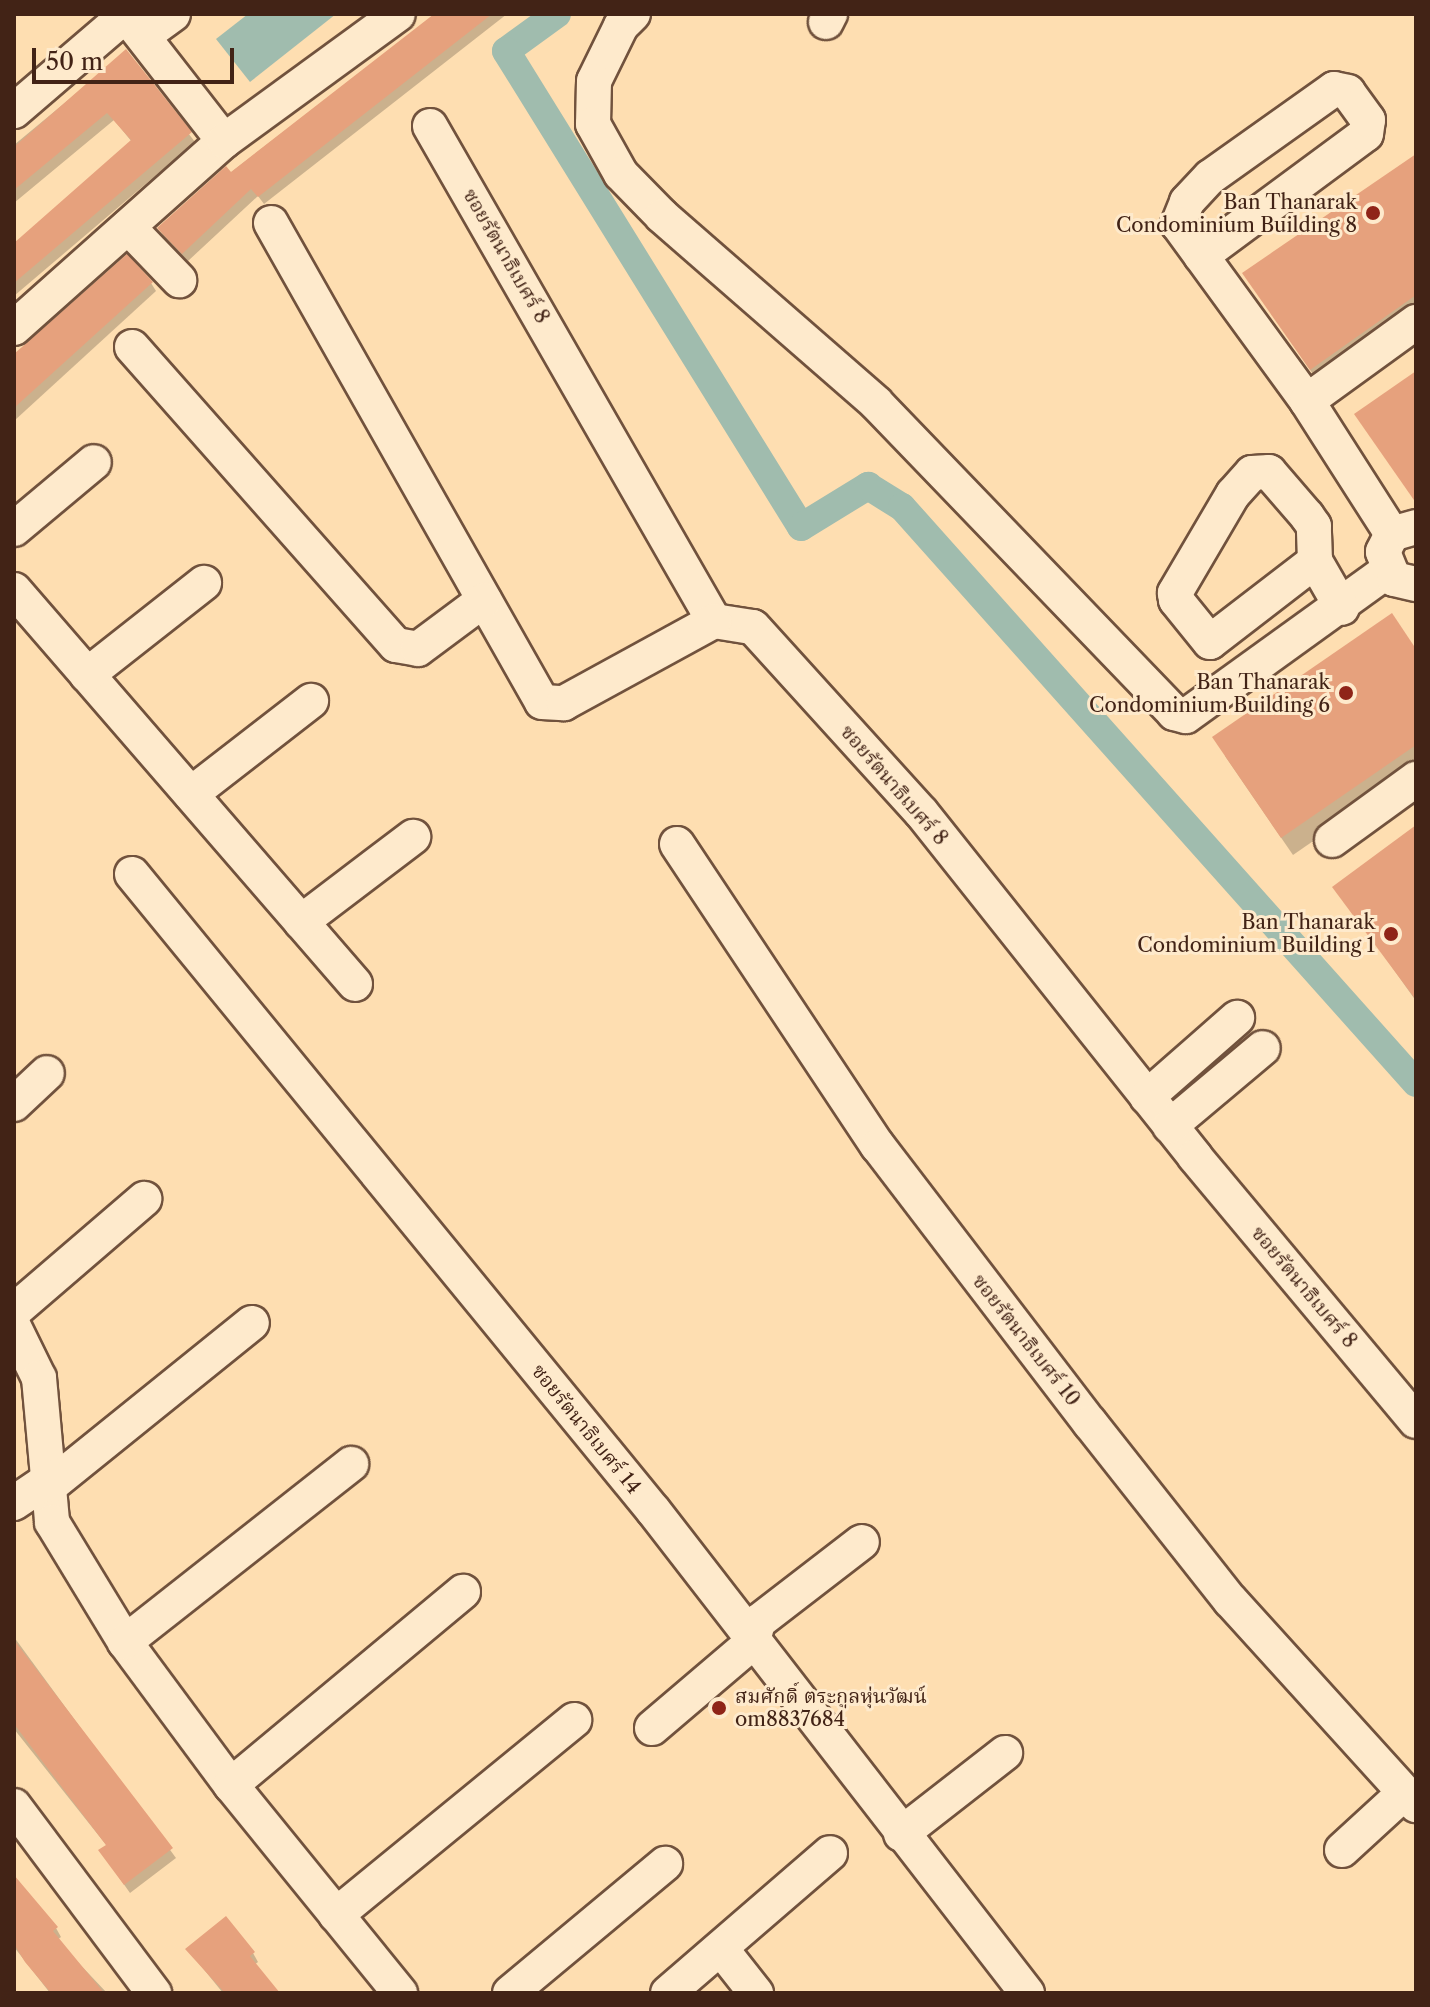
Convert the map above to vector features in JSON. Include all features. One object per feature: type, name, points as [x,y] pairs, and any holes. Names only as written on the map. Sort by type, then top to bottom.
[{"type":"street","points":[[14,111],[131,22],[173,14]]},
{"type":"street","points":[[14,328],[224,141],[398,14]]},
{"type":"street","points":[[633,14],[621,26],[594,81],[593,124],[621,174],[662,216],[876,403],[1174,713],[1186,716],[1342,608],[1402,577],[1383,552],[1404,531],[1307,401],[1201,256],[1178,224],[1187,202],[1210,177],[1334,89],[1348,92],[1368,120],[1366,134],[1201,256]]},
{"type":"street","points":[[131,22],[224,141]]},
{"type":"street","name":"ซอยรัตนาธิเบศร์ 8","points":[[430,126],[714,621],[753,627],[921,812],[1170,1126],[1416,1421]]},
{"type":"street","points":[[271,223],[542,702],[564,703],[714,621]]},
{"type":"street","points":[[128,227],[179,280]]},
{"type":"street","points":[[1307,401],[1416,322]]},
{"type":"street","points":[[132,347],[396,645],[418,649],[484,600]]},
{"type":"street","points":[[14,529],[94,462]]},
{"type":"street","points":[[1315,561],[1210,642],[1176,600],[1175,593],[1233,494],[1252,473],[1269,472],[1314,526],[1315,561],[1342,608]]},
{"type":"street","points":[[87,675],[204,583]]},
{"type":"street","points":[[14,590],[355,984]]},
{"type":"street","points":[[191,794],[311,701]]},
{"type":"street","points":[[1332,840],[1416,779]]},
{"type":"street","points":[[301,922],[413,837]]},
{"type":"street","name":"ซอยรัตนาธิเบศร์ 10","points":[[677,844],[897,1172],[1230,1600],[1410,1799]]},
{"type":"street","name":"ซอยรัตนาธิเบศร์ 14","points":[[132,874],[653,1510],[1027,1993]]},
{"type":"street","points":[[1147,1097],[1237,1018]]},
{"type":"street","points":[[1170,1126],[1263,1048]]},
{"type":"street","points":[[14,1104],[47,1073]]},
{"type":"street","points":[[14,1311],[144,1199]]},
{"type":"street","points":[[14,1503],[51,1481],[252,1323]]},
{"type":"street","points":[[14,1327],[39,1378],[51,1481],[52,1522],[125,1642],[231,1785],[400,1993]]},
{"type":"street","points":[[125,1642],[351,1464]]},
{"type":"street","points":[[652,1728],[753,1642],[758,1622],[862,1542]]},
{"type":"street","points":[[231,1785],[463,1592]]},
{"type":"street","points":[[336,1915],[574,1720]]},
{"type":"street","points":[[901,1834],[1005,1753]]},
{"type":"street","points":[[1342,1850],[1410,1799]]},
{"type":"street","points":[[14,1806],[154,1993]]},
{"type":"street","points":[[668,1993],[722,1950],[830,1853]]},
{"type":"street","points":[[510,1993],[665,1864]]},
{"type":"street","points":[[722,1950],[756,1993]]},
{"type":"shaded area","points":[[248,14],[336,14],[250,82],[216,39]]},
{"type":"building","points":[[434,14],[492,14],[258,197],[251,189],[182,254],[157,228],[226,166],[231,172]]},
{"type":"building","points":[[126,49],[192,132],[14,283],[14,243],[131,140],[107,113],[14,190],[14,147]]},
{"type":"building","name":"Ban Thanarak Condominium Building 8","points":[[1416,154],[1416,295],[1310,370],[1242,273]]},
{"type":"building","points":[[127,254],[153,282],[14,408],[14,354]]},
{"type":"building","points":[[1416,371],[1416,503],[1354,414]]},
{"type":"building","name":"Ban Thanarak Condominium Building 6","points":[[1392,613],[1416,649],[1416,745],[1281,838],[1212,737]]},
{"type":"building","name":"Ban Thanarak Condominium Building 1","points":[[1416,825],[1416,1000],[1332,887]]},
{"type":"building","points":[[14,1640],[173,1848],[124,1885],[98,1850],[106,1845],[14,1724]]},
{"type":"building","points":[[14,1875],[58,1927],[53,1931],[104,1993],[51,1993],[25,1962],[14,1944]]},
{"type":"building","points":[[226,1916],[255,1952],[250,1956],[280,1993],[225,1993],[185,1949]]},
{"type":"waterway","points":[[557,14],[506,51],[801,527],[868,486],[902,507],[1416,1083]]},
{"type":"place","name":"Ban Thanarak Condominium Building 8","points":[[1373,213]]},
{"type":"place","name":"Ban Thanarak Condominium Building 6","points":[[1346,693]]},
{"type":"place","name":"Ban Thanarak Condominium Building 1","points":[[1391,934]]},
{"type":"place","name":"สมศักดิ์ ตระกูลหุ่นวัฒน์ om8837684","points":[[719,1708]]}]
